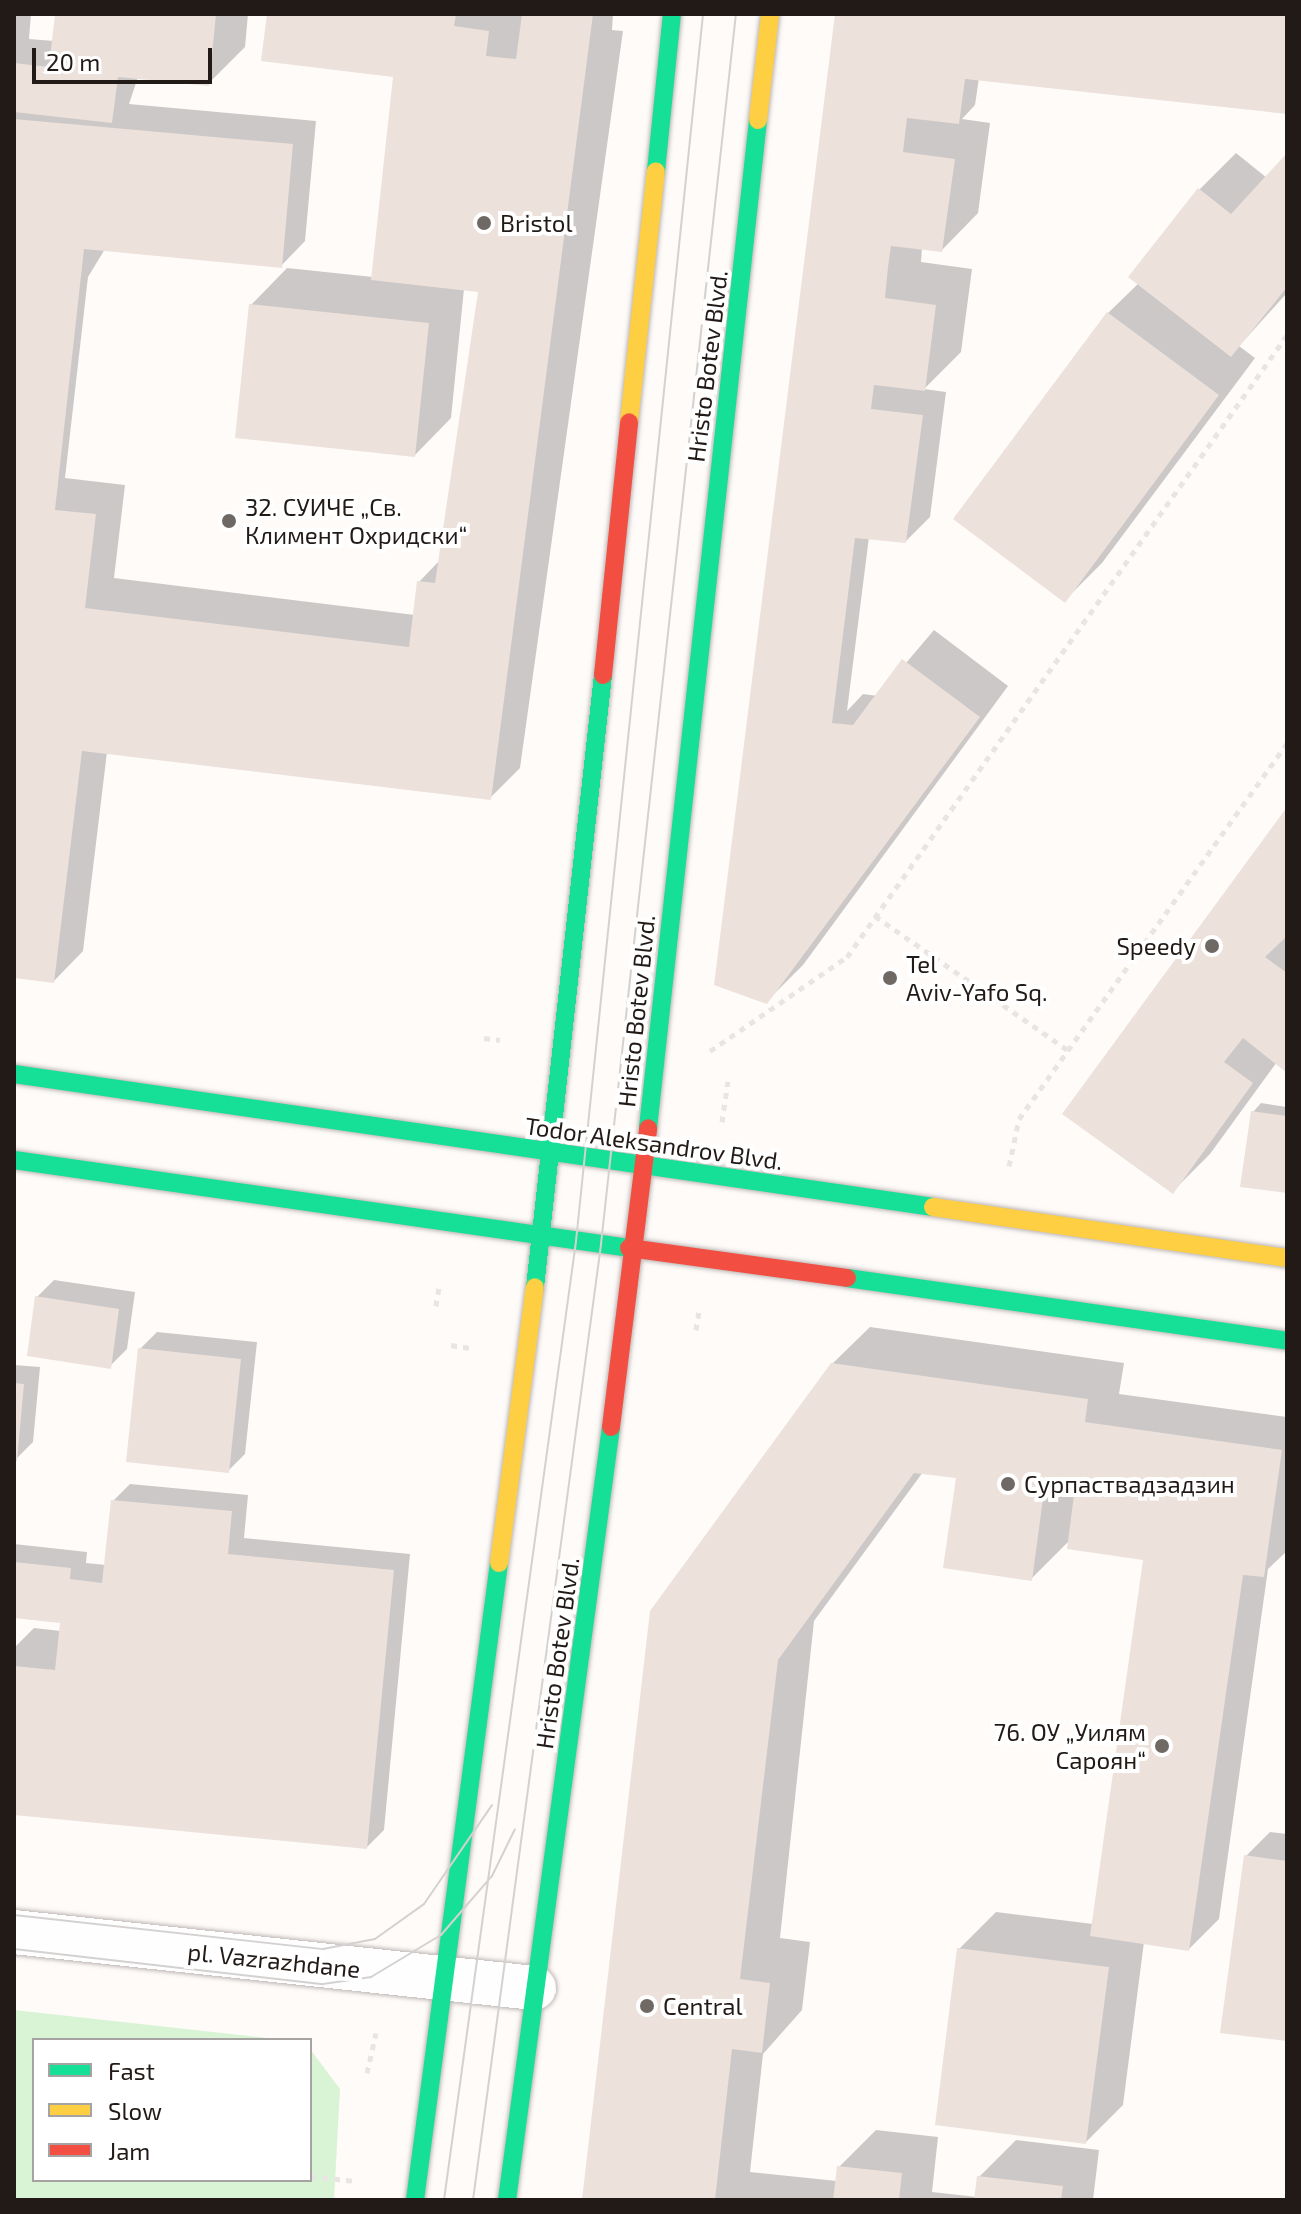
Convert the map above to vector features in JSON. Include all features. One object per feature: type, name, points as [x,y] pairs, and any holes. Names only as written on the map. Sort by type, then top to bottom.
[{"type":"main road","points":[[415,2200],[553,1153],[672,14]]},
{"type":"main road","name":"Hristo Botev Blvd.","points":[[507,2200],[635,1247],[770,14]]},
{"type":"main road","name":"Todor Aleksandrov Blvd.","points":[[14,1074],[1287,1258]]},
{"type":"main road","points":[[14,1160],[1287,1341]]},
{"type":"street","name":"pl. Vazrazhdane","points":[[14,1932],[534,1988]]},
{"type":"path","points":[[699,1058],[847,957],[1287,335]]},
{"type":"path","points":[[1008,1175],[1019,1119],[1287,743]]},
{"type":"path","points":[[875,916],[1068,1050]]},
{"type":"path","points":[[484,1038],[500,1040]]},
{"type":"path","points":[[719,1138],[728,1081]]},
{"type":"path","points":[[436,1306],[439,1287]]},
{"type":"path","points":[[696,1330],[699,1309]]},
{"type":"path","points":[[451,1345],[470,1348]]},
{"type":"path","points":[[367,2073],[376,2033]]},
{"type":"path","points":[[312,2176],[355,2181]]},
{"type":"green space","points":[[14,2010],[267,2038],[32,2038],[32,2182],[312,2182],[312,2052],[340,2089],[334,2200],[14,2200]]},
{"type":"building","points":[[55,14],[216,14],[209,86],[118,77],[112,123],[14,112],[14,63],[49,67]]},
{"type":"building","points":[[267,14],[456,14],[454,26],[489,31],[486,56],[516,59],[522,14],[593,14],[491,800],[82,751],[54,983],[14,978],[14,119],[293,144],[282,268],[84,249],[55,510],[96,514],[85,608],[409,647],[417,581],[435,583],[478,292],[371,280],[393,77],[261,61]]},
{"type":"building","points":[[835,14],[1287,14],[1287,114],[965,79],[959,124],[907,118],[903,152],[955,159],[942,252],[891,246],[885,298],[936,305],[925,391],[874,385],[871,409],[923,415],[906,543],[855,538],[832,723],[853,725],[902,659],[980,717],[767,1004],[714,985]]},
{"type":"building","points":[[1287,153],[1287,287],[1231,357],[1128,277],[1198,188],[1231,214]]},
{"type":"building","points":[[249,304],[429,323],[415,457],[235,438]]},
{"type":"building","points":[[1107,312],[1219,395],[1065,603],[953,519]]},
{"type":"building","points":[[1287,807],[1287,936],[1265,957],[1287,973],[1287,1073],[1243,1038],[1224,1062],[1253,1083],[1173,1194],[1062,1114]]},
{"type":"building","points":[[1251,1111],[1287,1116],[1287,1193],[1240,1187]]},
{"type":"building","points":[[35,1296],[119,1309],[111,1369],[27,1356]]},
{"type":"building","points":[[138,1348],[241,1359],[229,1473],[126,1462]]},
{"type":"building","points":[[831,1363],[1088,1399],[1085,1422],[1282,1450],[1264,1577],[1243,1575],[1189,1951],[1090,1936],[1143,1560],[1067,1549],[1074,1495],[1044,1491],[1032,1581],[943,1568],[956,1478],[914,1473],[778,1660],[740,1979],[770,1983],[762,2053],[732,2049],[715,2200],[582,2200],[650,1611]]},
{"type":"building","points":[[14,1383],[24,1384],[17,1461],[14,1461]]},
{"type":"building","points":[[111,1500],[232,1511],[228,1554],[394,1570],[367,1849],[14,1815],[14,1666],[55,1670],[60,1623],[14,1618],[14,1562],[71,1568],[70,1579],[102,1583]]},
{"type":"building","points":[[1244,1855],[1287,1861],[1287,2041],[1220,2033]]},
{"type":"building","points":[[957,1948],[1109,1967],[1086,2144],[935,2125]]},
{"type":"building","points":[[837,2166],[902,2173],[899,2200],[833,2200]]},
{"type":"building","points":[[977,2176],[1063,2186],[1061,2200],[974,2200]]},
{"type":"tram line","points":[[444,2200],[576,1241],[703,14]]},
{"type":"tram line","points":[[473,2200],[601,1244],[736,14]]},
{"type":"tram line","points":[[14,1915],[323,1949],[375,1939],[424,1904],[492,1805]]},
{"type":"tram line","points":[[14,1949],[323,1984],[371,1977],[441,1935],[492,1876],[515,1829]]},
{"type":"traffic: fast","points":[[656,171],[672,14]]},
{"type":"traffic: fast","points":[[648,1128],[758,120]]},
{"type":"traffic: fast","points":[[535,1287],[603,675]]},
{"type":"traffic: fast","points":[[14,1074],[933,1207]]},
{"type":"traffic: fast","points":[[14,1160],[629,1248]]},
{"type":"traffic: fast","points":[[847,1278],[1287,1341]]},
{"type":"traffic: fast","points":[[507,2200],[611,1427]]},
{"type":"traffic: fast","points":[[415,2200],[499,1563]]},
{"type":"traffic: slow","points":[[758,120],[770,14]]},
{"type":"traffic: slow","points":[[629,422],[656,171]]},
{"type":"traffic: slow","points":[[933,1207],[1287,1258]]},
{"type":"traffic: slow","points":[[499,1563],[535,1287]]},
{"type":"traffic: jam","points":[[603,675],[629,422]]},
{"type":"traffic: jam","points":[[611,1427],[648,1128]]},
{"type":"traffic: jam","points":[[629,1248],[847,1278]]},
{"type":"place","name":"Bristol","points":[[484,223]]},
{"type":"place","name":"32. СУИЧЕ „Св. Климент Охридски“","points":[[229,521]]},
{"type":"place","name":"Speedy","points":[[1212,946]]},
{"type":"place","name":"Tel Aviv-Yafo Sq.","points":[[890,978]]},
{"type":"place","name":"Сурпаствадзадзин","points":[[1008,1484]]},
{"type":"place","name":"76. ОУ „Уилям Сароян“","points":[[1162,1746]]},
{"type":"place","name":"Central","points":[[647,2006]]}]
